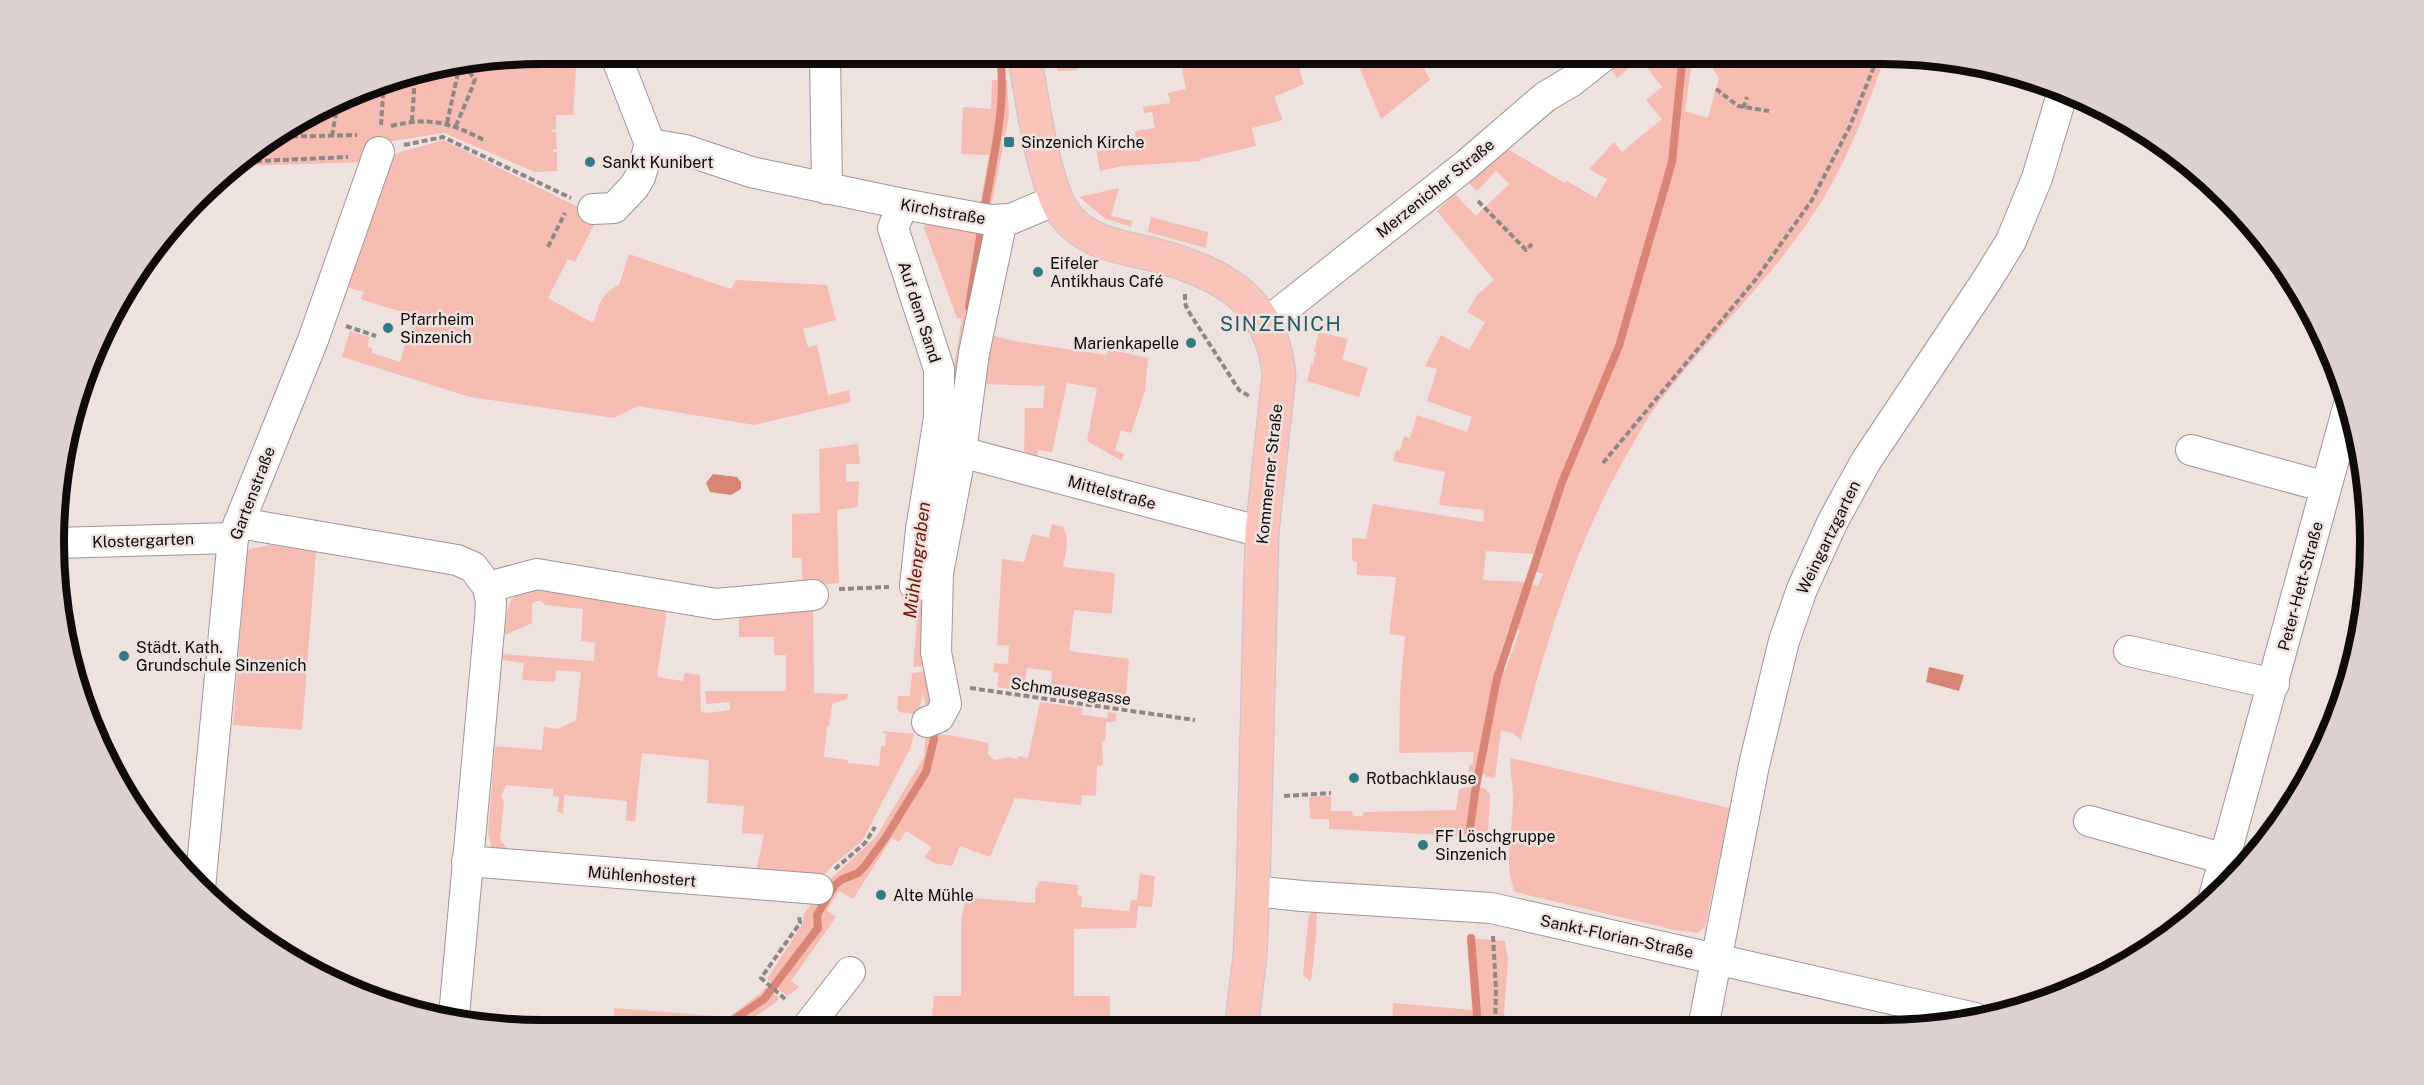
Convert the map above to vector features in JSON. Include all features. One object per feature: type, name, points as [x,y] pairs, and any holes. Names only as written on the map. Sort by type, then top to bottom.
[{"type":"main road","name":"Kommerner Straße","points":[[1025,64],[1046,165],[1056,200],[1064,214],[1074,225],[1114,246],[1188,264],[1224,281],[1251,303],[1266,323],[1276,350],[1280,375],[1262,532],[1253,891],[1250,956],[1242,1020]]},
{"type":"street","points":[[593,209],[614,208],[634,187],[640,177],[650,144],[619,64]]},
{"type":"street","points":[[825,64],[827,189]]},
{"type":"street","name":"Merzenicher Straße","points":[[1266,323],[1466,165],[1545,97],[1572,81],[1593,64]]},
{"type":"street","name":"Weingartzgarten","points":[[1705,1020],[1746,802],[1767,706],[1784,641],[1802,589],[1833,521],[1866,461],[1987,280],[2011,240],[2037,178],[2060,100]]},
{"type":"street","name":"Gartenstraße","points":[[201,876],[236,530],[313,340],[372,142]]},
{"type":"street","name":"Kirchstraße","points":[[650,144],[684,150],[751,172],[827,189],[990,219],[1011,219],[1056,200]]},
{"type":"street","name":"Auf dem Sand","points":[[903,204],[893,228],[939,369],[934,522],[936,652],[946,704],[933,720]]},
{"type":"street","name":"Auf dem Sand","points":[[915,586],[934,522],[961,452],[990,219]]},
{"type":"street","name":"Peter-Hett-Straße","points":[[2219,880],[2344,423]]},
{"type":"street","points":[[2191,450],[2326,487]]},
{"type":"street","name":"Mittelstraße","points":[[961,452],[1262,532]]},
{"type":"street","points":[[236,530],[458,560],[473,567],[488,587],[491,602],[490,619],[454,1012]]},
{"type":"street","name":"Klostergarten","points":[[64,542],[236,530]]},
{"type":"street","points":[[488,587],[537,574],[716,604],[813,595]]},
{"type":"street","points":[[2129,651],[2274,684]]},
{"type":"street","points":[[2089,821],[2225,859]]},
{"type":"street","name":"Mühlenhostert","points":[[467,861],[818,889]]},
{"type":"street","name":"Sankt-Florian-Straße","points":[[1253,891],[1491,908],[1957,1014]]},
{"type":"street","points":[[813,1020],[850,972]]},
{"type":"path","points":[[1603,463],[1756,279],[1800,218],[1834,161],[1875,64]]},
{"type":"path","points":[[456,126],[475,79],[471,70]]},
{"type":"path","points":[[447,123],[458,73]]},
{"type":"path","points":[[412,121],[415,82]]},
{"type":"path","points":[[1716,89],[1743,108],[1768,111]]},
{"type":"path","points":[[383,92],[381,129],[412,121],[447,123],[486,141]]},
{"type":"path","points":[[1743,108],[1747,97]]},
{"type":"path","points":[[332,136],[336,112]]},
{"type":"path","points":[[290,137],[332,136],[372,142],[443,136],[572,199],[548,247]]},
{"type":"path","points":[[254,162],[372,155],[372,142]]},
{"type":"path","points":[[1478,201],[1526,250],[1532,244]]},
{"type":"path","points":[[1187,288],[1184,297],[1187,309],[1239,390],[1256,399]]},
{"type":"path","points":[[339,324],[376,336]]},
{"type":"path","points":[[813,595],[819,590],[915,586]]},
{"type":"path","name":"Schmausegasse","points":[[944,685],[1195,720]]},
{"type":"path","points":[[1309,795],[1331,793]]},
{"type":"path","points":[[1491,908],[1496,966],[1495,1020]]},
{"type":"path","points":[[767,984],[785,999]]},
{"type":"shaded area","points":[[576,64],[573,115],[556,115],[556,129],[552,130],[556,132],[557,149],[553,149],[553,152],[557,152],[557,171],[535,172],[444,133],[373,144],[368,162],[249,166],[303,129],[331,114],[389,90],[449,74],[480,69]]},
{"type":"shaded area","points":[[1055,64],[1076,64],[1077,70],[1058,71]]},
{"type":"shaded area","points":[[1181,64],[1312,64],[1299,69],[1304,84],[1274,97],[1283,120],[1252,128],[1256,146],[1201,159],[1201,161],[1123,166],[1100,171],[1096,149],[1098,151],[1137,146],[1135,131],[1155,128],[1152,112],[1144,113],[1143,107],[1170,103],[1168,93],[1186,89]]},
{"type":"shaded area","points":[[1358,64],[1422,64],[1430,80],[1381,119]]},
{"type":"shaded area","points":[[1634,64],[1617,78],[1608,65]]},
{"type":"shaded area","points":[[1644,64],[1692,64],[1685,111],[1708,118],[1719,78],[1713,69],[1714,64],[1883,64],[1844,159],[1809,221],[1767,276],[1675,381],[1651,414],[1610,485],[1579,555],[1552,628],[1521,740],[1513,733],[1501,731],[1495,778],[1469,772],[1469,765],[1473,764],[1474,752],[1399,753],[1400,694],[1405,636],[1389,634],[1396,577],[1357,575],[1357,563],[1352,560],[1352,538],[1366,539],[1373,504],[1483,522],[1484,510],[1439,505],[1445,472],[1393,461],[1396,450],[1400,451],[1404,436],[1410,438],[1417,415],[1467,432],[1472,417],[1427,401],[1437,369],[1425,366],[1441,335],[1469,350],[1485,322],[1467,312],[1477,295],[1494,280],[1437,211],[1455,194],[1476,216],[1509,184],[1496,171],[1477,191],[1468,182],[1506,148],[1565,183],[1567,181],[1596,198],[1607,179],[1589,169],[1614,142],[1622,152],[1662,119],[1646,100],[1662,87]],"holes":[[[1486,551],[1534,554],[1529,570],[1543,574],[1538,586],[1525,582],[1483,580]],[[1509,627],[1520,630],[1505,671],[1496,668]]]},
{"type":"shaded area","points":[[992,80],[1007,80],[1009,115],[991,208],[980,206],[989,155],[961,154],[963,107],[991,109]]},
{"type":"shaded area","points":[[443,140],[598,217],[575,262],[568,259],[548,298],[593,323],[604,296],[619,285],[629,254],[731,289],[736,280],[827,285],[836,320],[803,329],[808,347],[817,345],[828,395],[849,390],[851,402],[755,425],[638,406],[614,418],[470,397],[342,357],[350,331],[369,337],[368,347],[372,348],[372,353],[400,362],[414,316],[361,299],[364,292],[343,286],[390,155]]},
{"type":"shaded area","points":[[1119,188],[1111,216],[1133,221],[1131,227],[1104,218],[1079,197]]},
{"type":"shaded area","points":[[1151,217],[1208,232],[1206,248],[1148,232]]},
{"type":"shaded area","points":[[926,224],[988,231],[952,447],[941,445],[962,319],[957,318],[924,228]]},
{"type":"shaded area","points":[[1319,332],[1348,339],[1342,359],[1368,368],[1359,397],[1307,381],[1316,352],[1314,351]]},
{"type":"shaded area","points":[[984,333],[1014,341],[1107,355],[1108,349],[1148,358],[1145,391],[1131,433],[1121,430],[1115,450],[1124,454],[1122,461],[1087,441],[1097,388],[1067,383],[1052,452],[1038,450],[1036,461],[1024,458],[1025,408],[1043,408],[1045,386],[982,384]]},
{"type":"shaded area","points":[[858,444],[860,464],[846,464],[846,482],[859,481],[858,507],[837,510],[839,583],[803,586],[801,558],[792,558],[792,514],[820,513],[819,449]]},
{"type":"shaded area","points":[[713,474],[737,477],[741,482],[741,489],[731,495],[710,492],[706,483]]},
{"type":"shaded area","points":[[1052,524],[1063,527],[1067,542],[1063,567],[1115,573],[1112,614],[1074,610],[1069,651],[1129,659],[1125,707],[997,687],[999,673],[993,672],[994,663],[1008,664],[1009,646],[997,645],[1002,559],[1024,562],[1032,534],[1049,538]],"holes":[[[1027,668],[1052,671],[1051,685],[1025,682]]]},
{"type":"shaded area","points":[[270,545],[316,552],[302,730],[233,725],[247,552],[250,549]]},
{"type":"shaded area","points":[[527,587],[664,607],[666,617],[657,677],[683,681],[685,673],[700,675],[701,711],[707,713],[730,710],[729,702],[706,704],[705,691],[786,691],[786,655],[774,655],[774,637],[739,637],[739,615],[813,607],[814,693],[848,694],[847,699],[832,704],[824,757],[848,760],[848,763],[879,766],[881,746],[885,746],[886,734],[883,731],[914,734],[910,749],[862,841],[834,864],[819,881],[755,876],[764,835],[742,833],[744,806],[707,803],[709,760],[642,753],[635,821],[626,821],[627,801],[564,795],[563,813],[557,812],[559,797],[553,796],[553,789],[506,785],[501,796],[504,801],[500,839],[512,855],[504,855],[492,848],[488,833],[495,746],[542,750],[544,727],[558,729],[576,720],[581,672],[556,670],[555,682],[522,680],[524,663],[502,660],[503,654],[594,661],[595,643],[581,641],[583,609],[545,605],[541,601],[536,601],[532,604],[532,623],[505,635],[507,613],[511,602]]},
{"type":"shaded area","points":[[920,589],[932,590],[932,665],[913,667]]},
{"type":"shaded area","points":[[1929,667],[1964,675],[1959,691],[1926,682]]},
{"type":"shaded area","points":[[932,671],[940,702],[926,707],[923,694],[918,715],[899,712],[897,709],[898,696],[910,696],[912,673]]},
{"type":"shaded area","points":[[1040,702],[1083,708],[1082,715],[1107,718],[1108,712],[1116,713],[1116,722],[1106,722],[1105,741],[1102,741],[1103,765],[1097,766],[1096,796],[1082,795],[1081,805],[1015,798],[990,857],[960,846],[952,866],[934,863],[924,857],[932,847],[906,831],[899,842],[892,838],[853,899],[839,891],[827,910],[836,917],[791,981],[799,987],[787,996],[767,979],[803,923],[803,915],[827,882],[876,837],[924,757],[926,734],[950,735],[989,743],[988,754],[994,760],[1010,757],[1017,759],[1018,756],[1028,758]]},
{"type":"shaded area","points":[[1511,758],[1730,808],[1705,927],[1698,933],[1675,930],[1515,892],[1509,869],[1513,807]]},
{"type":"shaded area","points":[[1484,788],[1490,794],[1488,834],[1485,837],[1329,829],[1329,819],[1310,819],[1309,797],[1331,796],[1331,811],[1352,811],[1353,816],[1363,816],[1363,812],[1456,810],[1459,789]]},
{"type":"shaded area","points":[[1140,874],[1155,876],[1152,907],[1138,906],[1136,928],[1074,929],[1074,996],[1110,996],[1110,1020],[931,1020],[934,996],[961,996],[961,923],[966,894],[975,895],[974,898],[1035,903],[1035,890],[1040,881],[1078,885],[1077,895],[1082,896],[1081,907],[1129,911],[1131,900],[1137,900]]},
{"type":"shaded area","points":[[1317,912],[1311,982],[1303,975],[1309,915]]},
{"type":"shaded area","points":[[1467,938],[1505,941],[1508,960],[1504,1020],[1392,1020],[1393,1003],[1472,1010]]},
{"type":"shaded area","points":[[765,987],[779,998],[750,1020],[613,1019],[614,1008],[729,1017],[762,992]]},
{"type":"waterway","name":"Mühlengraben","points":[[984,212],[1000,111],[1001,64]]},
{"type":"waterway","points":[[1469,837],[1475,792],[1497,678],[1562,482],[1619,346],[1672,162],[1682,64]]},
{"type":"waterway","name":"Mühlengraben","points":[[969,307],[982,224]]},
{"type":"waterway","name":"Mühlengraben","points":[[733,1020],[764,999],[818,928],[817,915],[835,885],[858,873],[886,837],[926,772],[934,739],[932,726]]},
{"type":"waterway","points":[[1471,938],[1476,1020]]},
{"type":"place","name":"Sinzenich Kirche","points":[[1009,142]]},
{"type":"place","name":"Sankt Kunibert","points":[[590,162]]},
{"type":"place","name":"Eifeler Antikhaus Café","points":[[1038,272]]},
{"type":"place","name":"Pfarrheim Sinzenich","points":[[388,328]]},
{"type":"place","name":"Marienkapelle","points":[[1191,343]]},
{"type":"place","name":"Städt. Kath. Grundschule Sinzenich","points":[[124,656]]},
{"type":"place","name":"Rotbachklause","points":[[1354,778]]},
{"type":"place","name":"FF Löschgruppe Sinzenich","points":[[1423,845]]},
{"type":"place","name":"Alte Mühle","points":[[881,895]]},
{"type":"district","name":"SINZENICH","points":[[1281,324]]}]
